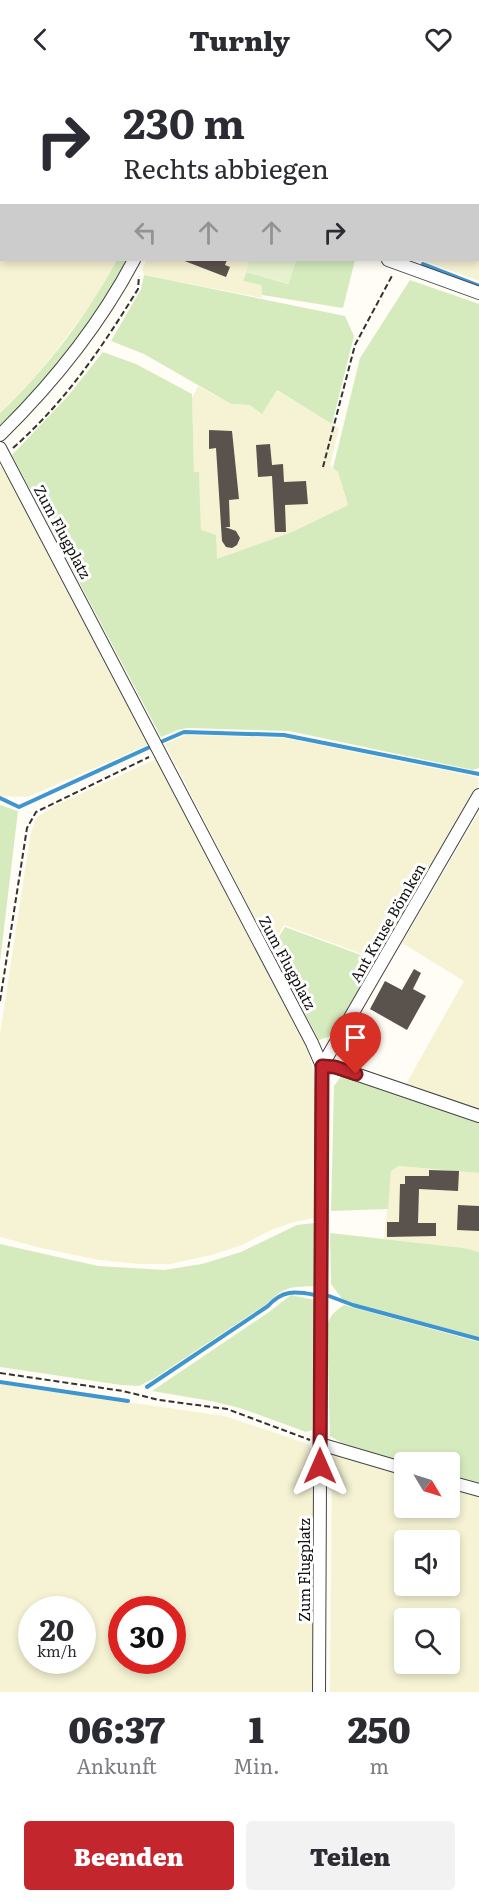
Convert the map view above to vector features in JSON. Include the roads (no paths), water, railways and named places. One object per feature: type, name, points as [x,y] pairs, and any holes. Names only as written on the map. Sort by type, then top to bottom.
[{"type":"street","points":[[393,261],[479,293]]},
{"type":"street","points":[[0,435],[39,395],[75,352],[137,265]]},
{"type":"street","name":"Zum Flugplatz","points":[[3,452],[322,1066],[319,1692]]},
{"type":"street","name":"Ant Kruse Bömken","points":[[322,1066],[479,795]]},
{"type":"street","points":[[322,1066],[335,1067],[479,1116]]},
{"type":"street","points":[[320,1444],[394,1466]]},
{"type":"street","points":[[460,1485],[479,1490]]},
{"type":"waterway","points":[[423,264],[479,286]]},
{"type":"waterway","points":[[163,741],[184,732],[284,735],[479,774]]},
{"type":"waterway","points":[[0,798],[19,807],[152,746]]},
{"type":"waterway","points":[[147,1387],[278,1297],[289,1293],[315,1295]]},
{"type":"waterway","points":[[329,1296],[353,1305],[479,1339]]},
{"type":"waterway","points":[[0,1382],[128,1401]]}]
